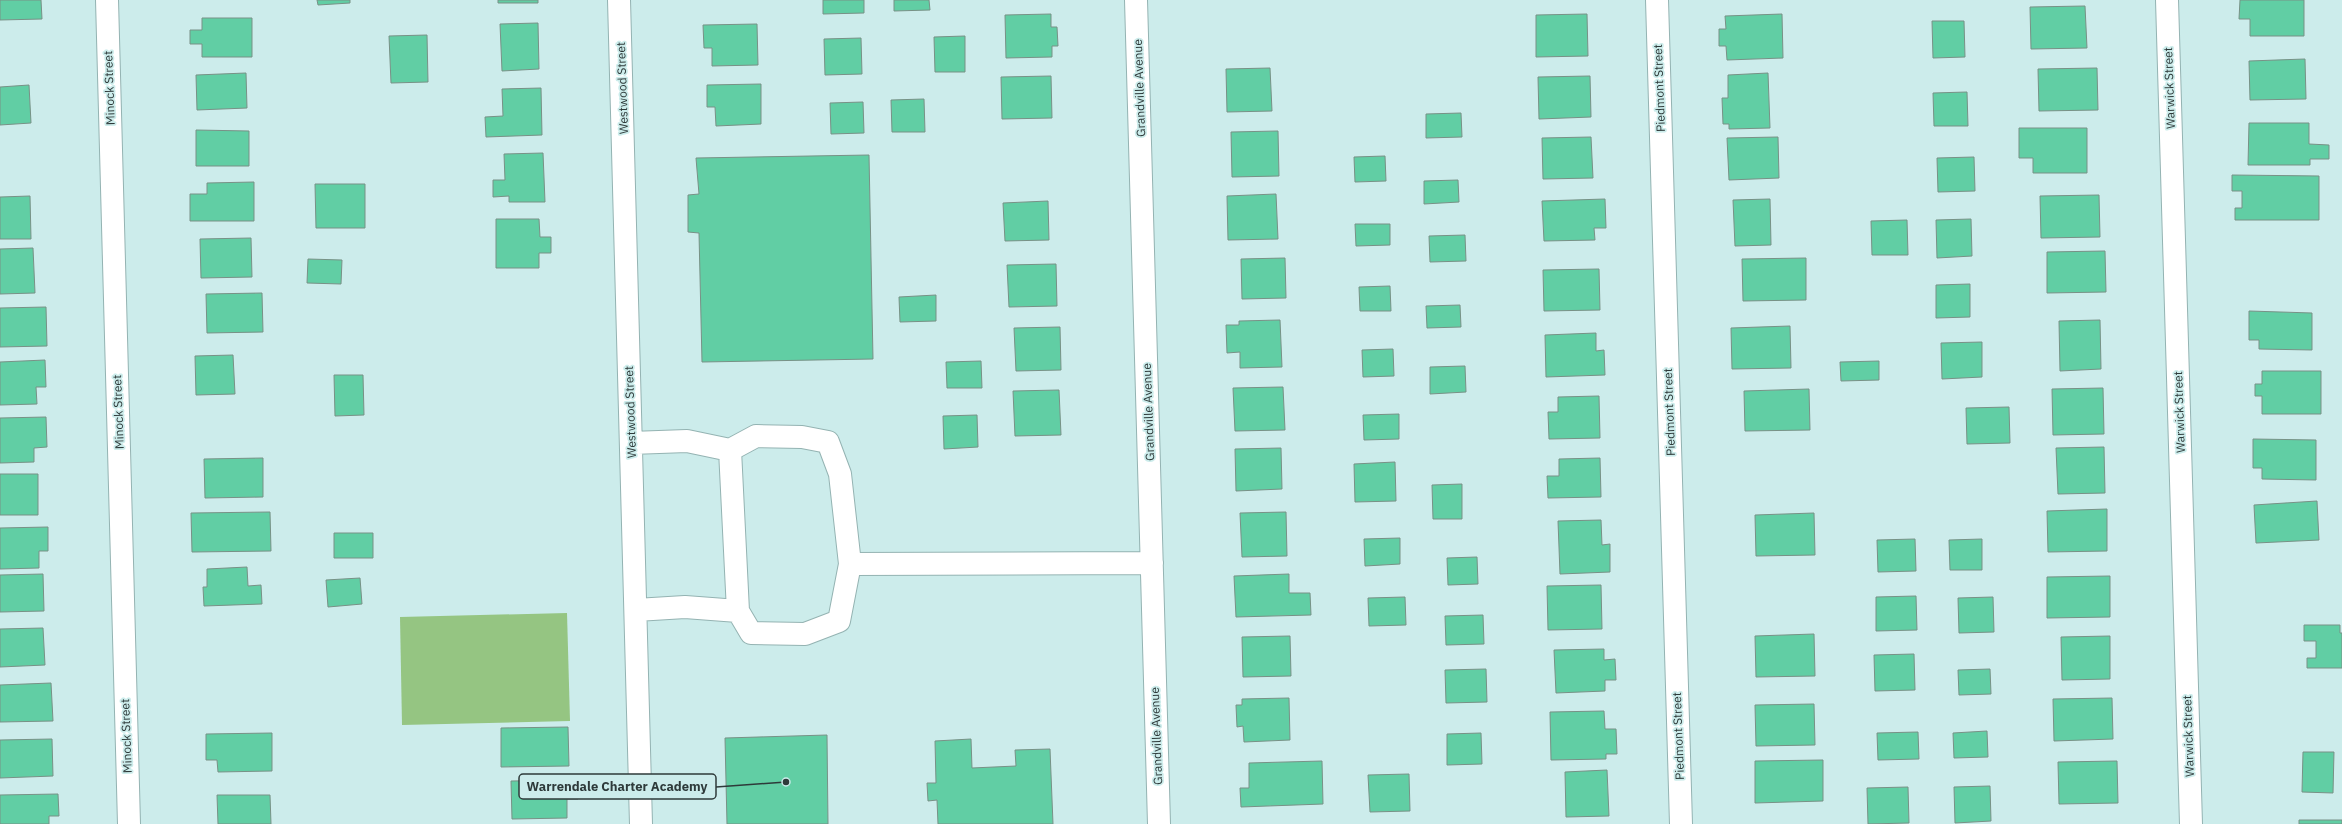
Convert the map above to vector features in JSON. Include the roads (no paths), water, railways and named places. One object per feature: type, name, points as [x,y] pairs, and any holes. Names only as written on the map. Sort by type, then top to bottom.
[{"type":"street","name":"Minock Street","points":[[106,0],[129,824]]},
{"type":"street","name":"Westwood Street","points":[[620,0],[641,824]]},
{"type":"street","name":"Grandville Avenue","points":[[1136,0],[1159,824]]},
{"type":"street","name":"Piedmont Street","points":[[1657,0],[1681,824]]},
{"type":"street","name":"Warwick Street","points":[[2167,0],[2191,824]]},
{"type":"street","points":[[631,443],[688,441],[730,450],[756,436],[802,437],[828,442],[840,474],[850,564],[839,621],[804,634],[751,633],[738,611],[730,450]]},
{"type":"street","points":[[850,564],[1152,563]]},
{"type":"street","points":[[636,610],[684,608],[738,611]]},
{"type":"place","name":"Warrendale Charter Academy","points":[[786,782]]}]
